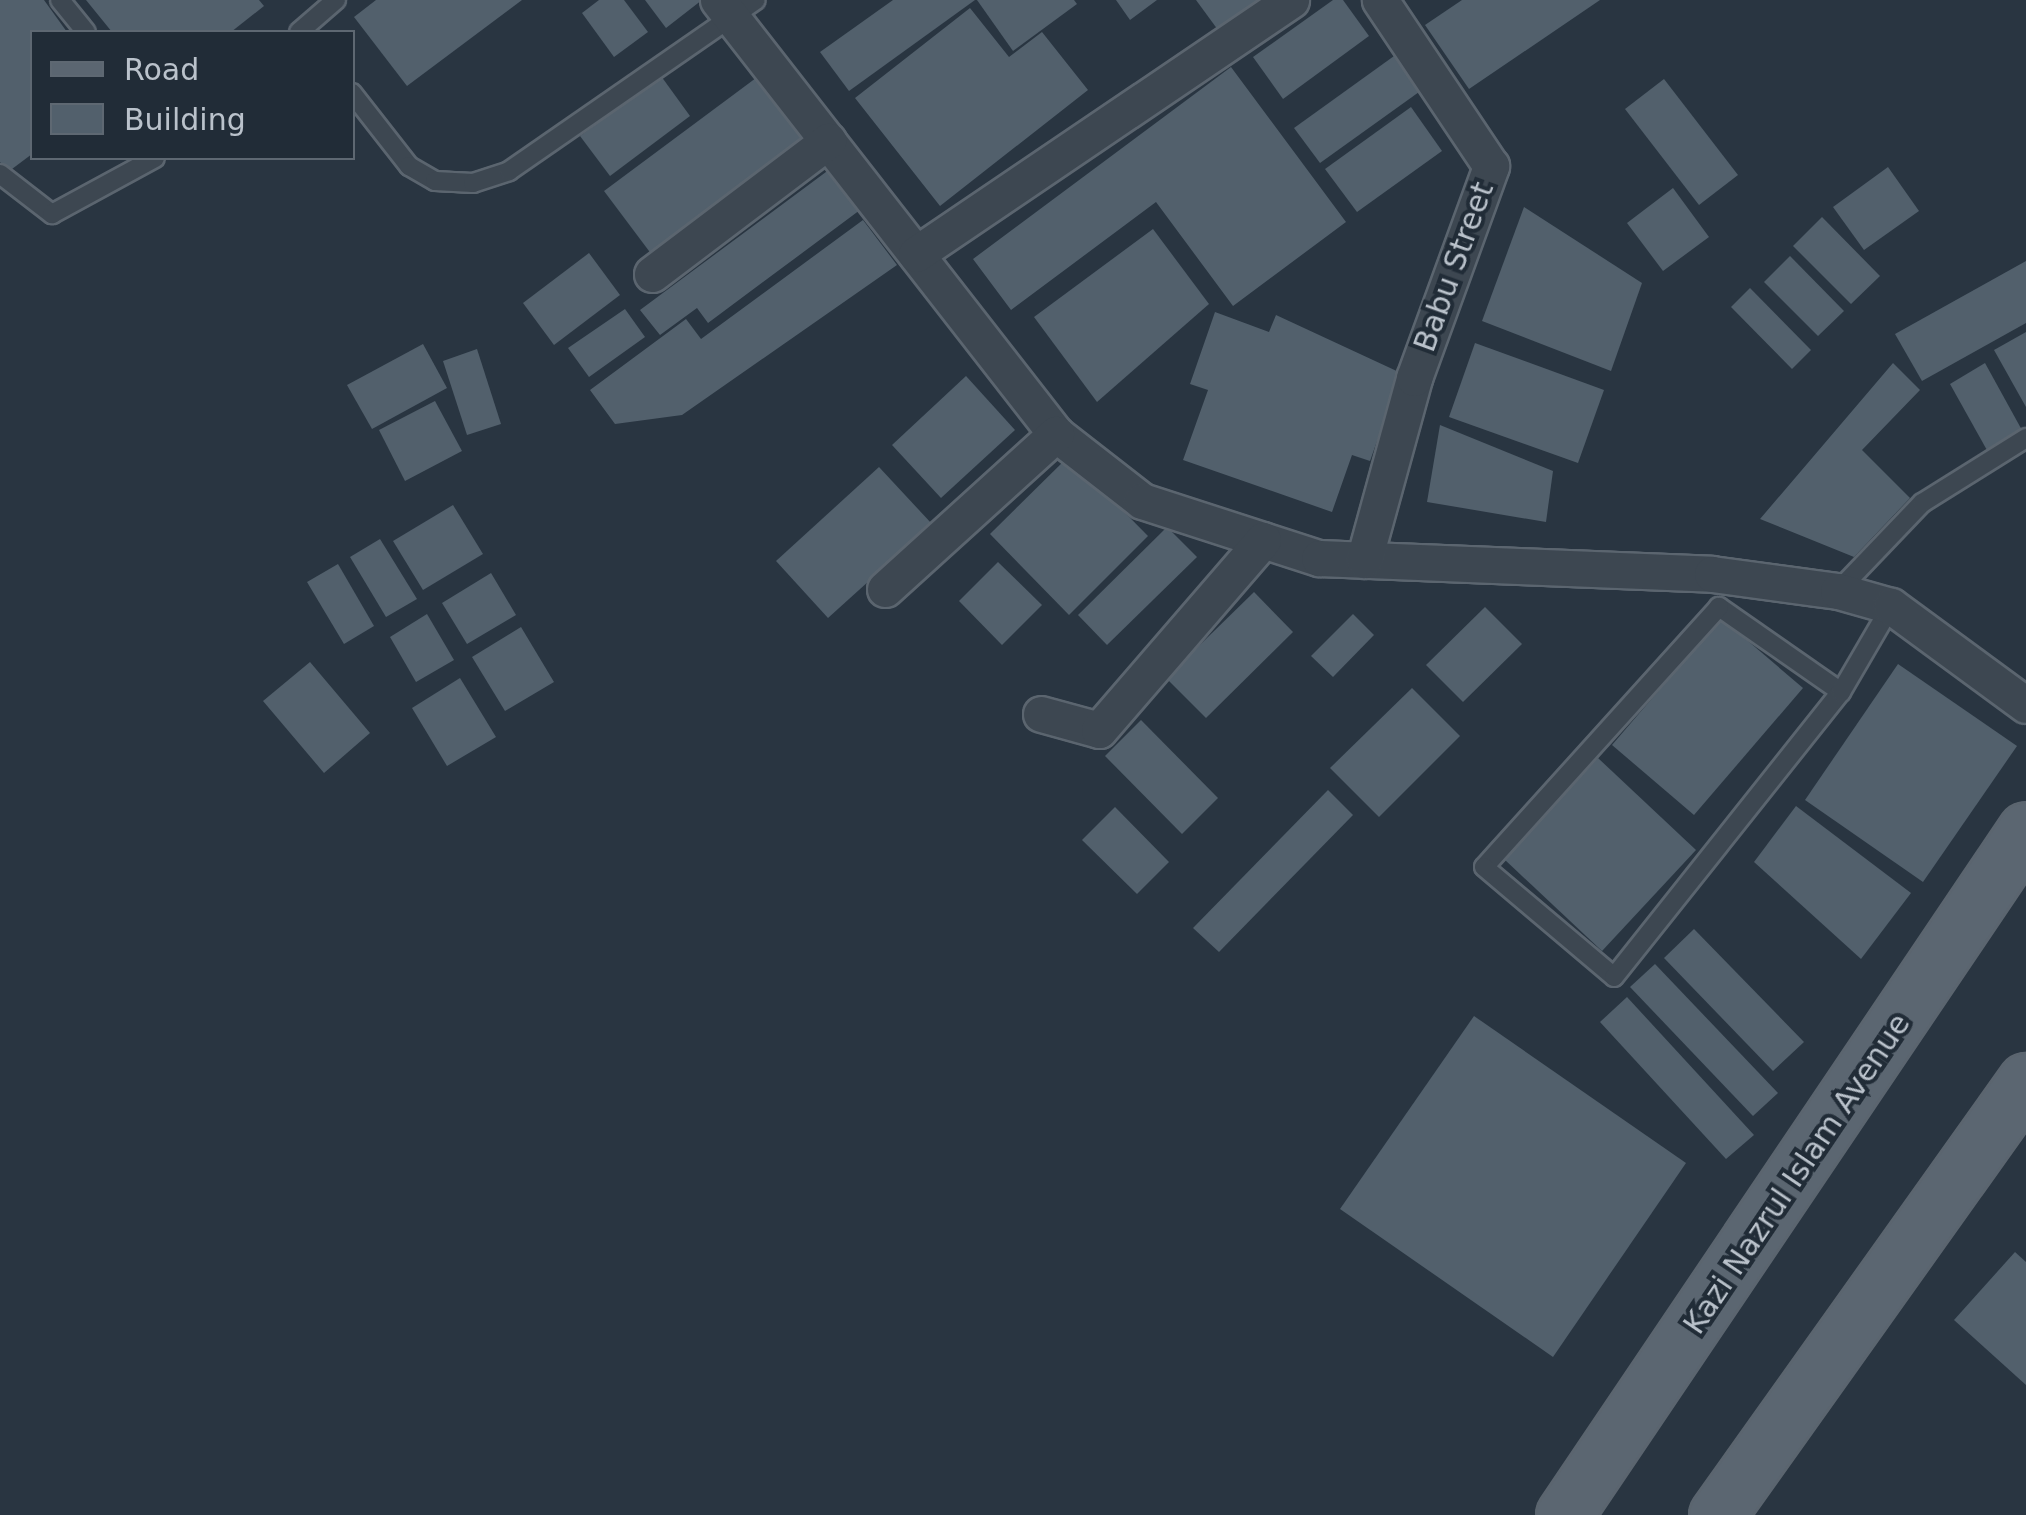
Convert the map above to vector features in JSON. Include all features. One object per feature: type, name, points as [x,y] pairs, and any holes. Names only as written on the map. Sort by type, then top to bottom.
[{"type":"main road","name":"Kazi Nazrul Islam Avenue","points":[[1564,1515],[2026,830]]},
{"type":"main road","points":[[1717,1515],[2026,1081]]},
{"type":"street","points":[[916,254],[1290,0]]},
{"type":"street","name":"Babu Street","points":[[1364,560],[1414,378],[1491,166],[1380,0]]},
{"type":"street","points":[[735,6],[828,142],[1056,434],[1142,502],[1263,540],[1364,560],[1712,574],[1838,591],[1891,606],[2026,705]]},
{"type":"street","points":[[652,274],[828,142]]},
{"type":"street","points":[[885,588],[1056,434]]},
{"type":"street","points":[[1041,714],[1099,730],[1263,540]]},
{"type":"lane","points":[[60,0],[84,30]]},
{"type":"lane","points":[[301,30],[336,0]]},
{"type":"lane","points":[[355,97],[409,166],[435,181],[473,182],[509,171],[735,6]]},
{"type":"lane","points":[[0,174],[52,214],[151,160]]},
{"type":"lane","points":[[1838,591],[1922,503],[2026,438]]},
{"type":"lane","points":[[1841,692],[1719,607],[1484,867],[1614,976],[1841,692],[1891,606]]},
{"type":"building","points":[[0,0],[44,0],[66,30],[30,30],[30,156],[8,172],[0,162]]},
{"type":"building","points":[[86,0],[259,0],[264,6],[234,30],[110,30]]},
{"type":"building","points":[[376,0],[522,0],[407,86],[354,17]]},
{"type":"building","points":[[599,0],[624,0],[648,32],[614,57],[582,13]]},
{"type":"building","points":[[645,0],[702,0],[666,28]]},
{"type":"building","points":[[893,0],[975,0],[849,91],[820,52]]},
{"type":"building","points":[[977,0],[1074,0],[1077,4],[1013,51]]},
{"type":"building","points":[[1116,0],[1157,0],[1130,20]]},
{"type":"building","points":[[1196,0],[1260,0],[1218,30]]},
{"type":"building","points":[[1333,0],[1343,0],[1369,36],[1283,99],[1253,57]]},
{"type":"building","points":[[1462,0],[1600,0],[1469,89],[1425,25]]},
{"type":"building","points":[[970,8],[1009,57],[1042,32],[1088,90],[940,206],[855,98]]},
{"type":"building","points":[[1401,51],[1426,87],[1320,163],[1294,128]]},
{"type":"building","points":[[1231,67],[1346,222],[1233,306],[1156,202],[1011,310],[973,259]]},
{"type":"building","points":[[760,75],[813,148],[658,263],[604,191]]},
{"type":"building","points":[[661,76],[690,116],[610,176],[580,136]]},
{"type":"building","points":[[1664,79],[1738,175],[1699,205],[1625,109]]},
{"type":"building","points":[[1411,107],[1442,151],[1357,212],[1325,169]]},
{"type":"building","points":[[1888,167],[1919,211],[1864,250],[1833,207]]},
{"type":"building","points":[[830,169],[860,210],[708,323],[697,308],[660,335],[640,310]]},
{"type":"building","points":[[1673,188],[1709,237],[1663,271],[1627,223]]},
{"type":"building","points":[[1524,207],[1642,283],[1611,371],[1482,321]]},
{"type":"building","points":[[1822,217],[1880,276],[1851,304],[1793,246]]},
{"type":"building","points":[[863,220],[897,265],[682,415],[615,424],[590,390],[686,319],[701,339]]},
{"type":"building","points":[[1153,229],[1209,304],[1097,402],[1034,317]]},
{"type":"building","points":[[589,253],[620,295],[554,345],[523,303]]},
{"type":"building","points":[[1790,256],[1844,311],[1818,336],[1764,282]]},
{"type":"building","points":[[2026,261],[2026,323],[1922,381],[1895,334]]},
{"type":"building","points":[[1750,288],[1811,350],[1792,369],[1731,307]]},
{"type":"building","points":[[625,309],[645,337],[589,377],[568,348]]},
{"type":"building","points":[[1215,312],[1269,332],[1276,315],[1401,373],[1370,461],[1352,455],[1332,512],[1183,460],[1208,390],[1190,384]]},
{"type":"building","points":[[2026,332],[2026,407],[1994,350]]},
{"type":"building","points":[[1475,343],[1604,390],[1578,463],[1449,417]]},
{"type":"building","points":[[423,344],[447,388],[372,429],[347,385]]},
{"type":"building","points":[[477,349],[501,424],[467,435],[443,361]]},
{"type":"building","points":[[1893,363],[1920,390],[1862,450],[1910,498],[1854,557],[1760,519]]},
{"type":"building","points":[[1985,363],[2023,432],[1988,452],[1950,384]]},
{"type":"building","points":[[966,376],[1015,430],[941,498],[892,445]]},
{"type":"building","points":[[435,401],[462,451],[405,481],[379,430]]},
{"type":"building","points":[[1440,425],[1553,471],[1546,522],[1427,502]]},
{"type":"building","points":[[1069,456],[1148,536],[1069,615],[990,534]]},
{"type":"building","points":[[879,467],[932,524],[828,618],[776,561]]},
{"type":"building","points":[[453,505],[483,554],[423,590],[393,541]]},
{"type":"building","points":[[1167,527],[1197,557],[1107,645],[1078,615]]},
{"type":"building","points":[[380,539],[417,599],[386,617],[350,557]]},
{"type":"building","points":[[998,562],[1042,605],[1002,645],[959,601]]},
{"type":"building","points":[[338,564],[374,626],[344,644],[307,582]]},
{"type":"building","points":[[491,573],[516,615],[467,644],[442,603]]},
{"type":"building","points":[[1254,592],[1293,632],[1206,718],[1166,678]]},
{"type":"building","points":[[1485,607],[1522,644],[1463,702],[1426,665]]},
{"type":"building","points":[[427,614],[454,660],[416,682],[390,637]]},
{"type":"building","points":[[1353,614],[1374,635],[1333,677],[1311,656]]},
{"type":"building","points":[[1721,618],[1803,688],[1694,815],[1612,745]]},
{"type":"building","points":[[521,627],[554,682],[505,711],[472,657]]},
{"type":"building","points":[[310,662],[370,733],[324,773],[263,701]]},
{"type":"building","points":[[1898,664],[2017,746],[1923,882],[1805,800]]},
{"type":"building","points":[[460,678],[496,737],[447,766],[412,708]]},
{"type":"building","points":[[1412,688],[1460,736],[1379,817],[1330,768]]},
{"type":"building","points":[[1141,720],[1218,798],[1182,834],[1105,756]]},
{"type":"building","points":[[1598,758],[1696,850],[1602,951],[1504,859]]},
{"type":"building","points":[[1328,790],[1353,815],[1219,952],[1193,928]]},
{"type":"building","points":[[1796,806],[1911,893],[1861,959],[1754,862]]},
{"type":"building","points":[[1115,807],[1169,862],[1137,894],[1082,840]]},
{"type":"building","points":[[1694,929],[1804,1042],[1773,1071],[1664,958]]},
{"type":"building","points":[[1655,964],[1778,1093],[1753,1116],[1630,987]]},
{"type":"building","points":[[1627,997],[1754,1135],[1726,1159],[1600,1022]]},
{"type":"building","points":[[1474,1016],[1686,1163],[1553,1357],[1340,1209]]},
{"type":"building","points":[[2015,1252],[2026,1262],[2026,1385],[1954,1320]]}]
